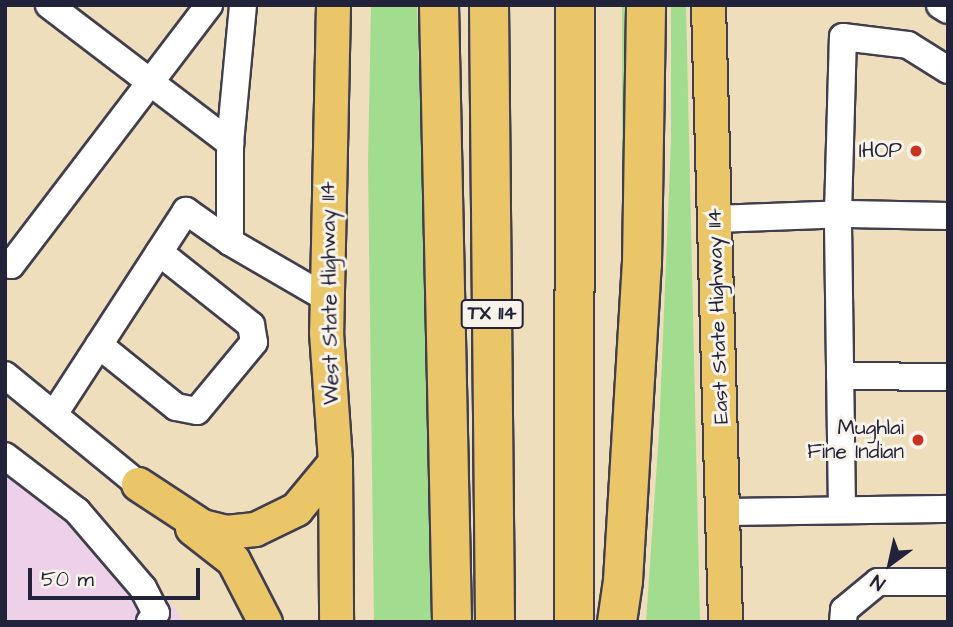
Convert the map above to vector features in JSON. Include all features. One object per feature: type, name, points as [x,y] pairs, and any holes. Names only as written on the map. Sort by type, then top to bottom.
[{"type":"highway","points":[[439,5],[452,622]]},
{"type":"highway","name":"TX 114","points":[[489,5],[495,622]]},
{"type":"highway","points":[[574,622],[575,5]]},
{"type":"highway","points":[[617,622],[623,581],[642,264],[646,5]]},
{"type":"main road","name":"West State Highway 114","points":[[333,5],[326,332],[335,462],[336,622]]},
{"type":"main road","name":"East State Highway 114","points":[[708,7],[725,622]]},
{"type":"main road","points":[[138,484],[202,526],[236,531],[255,528],[296,509],[335,462]]},
{"type":"main road","points":[[138,484],[220,566],[243,595],[246,622]]},
{"type":"main road","points":[[138,484],[233,560],[265,622]]},
{"type":"main road","points":[[310,622],[336,583]]},
{"type":"street","points":[[49,5],[230,143]]},
{"type":"street","points":[[5,261],[11,265],[152,84],[209,5]]},
{"type":"street","points":[[230,242],[230,143],[243,5]]},
{"type":"street","points":[[940,5],[948,10]]},
{"type":"street","points":[[842,510],[838,214],[843,37],[908,45],[948,70]]},
{"type":"street","points":[[54,415],[186,211],[230,242],[328,299]]},
{"type":"street","points":[[715,219],[838,214],[948,216]]},
{"type":"street","points":[[99,345],[176,407],[197,411],[254,342],[251,325],[159,252]]},
{"type":"street","points":[[5,375],[138,484]]},
{"type":"street","points":[[840,376],[948,377]]},
{"type":"street","points":[[5,456],[78,511],[143,587],[156,613],[150,622]]},
{"type":"street","points":[[723,512],[948,509]]},
{"type":"street","points":[[842,622],[844,610],[878,582],[948,582]]},
{"type":"shaded area","points":[[5,444],[168,599],[184,622],[5,622]]},
{"type":"green space","points":[[371,5],[417,5],[435,622],[374,622],[368,165]]},
{"type":"green space","points":[[622,5],[634,5],[630,246],[622,246]]},
{"type":"green space","points":[[671,5],[686,5],[700,622],[646,622],[659,433],[671,141]]},
{"type":"place","name":"IHOP","points":[[916,151]]},
{"type":"place","name":"Mughlai Fine Indian","points":[[918,440]]}]
